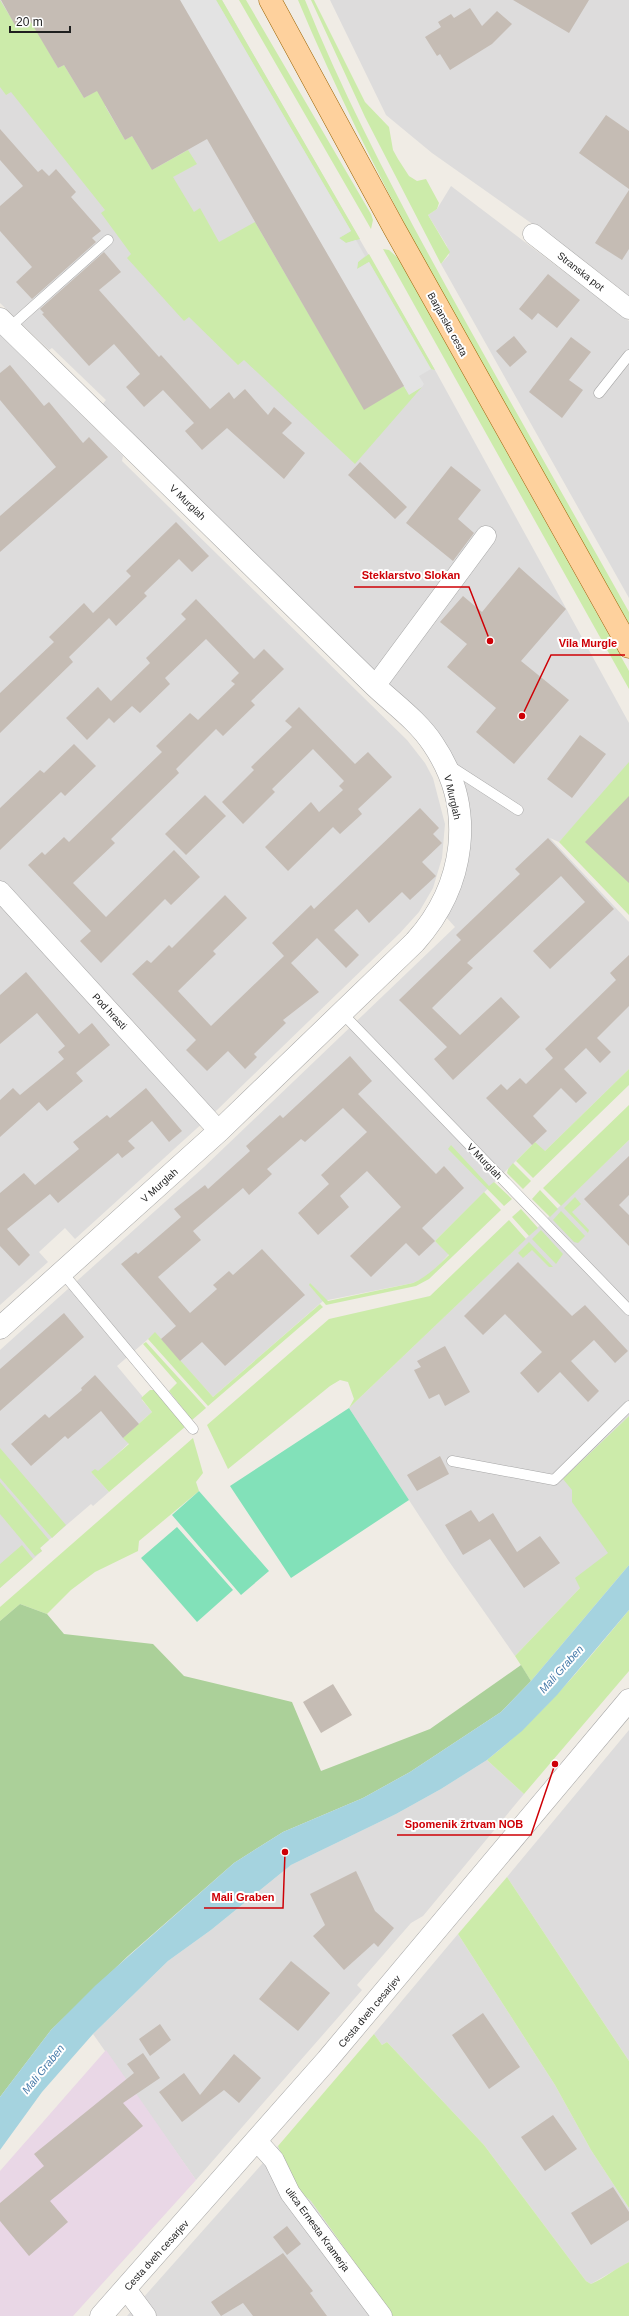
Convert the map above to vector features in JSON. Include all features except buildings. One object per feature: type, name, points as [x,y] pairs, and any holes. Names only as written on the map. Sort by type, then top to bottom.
[{"type":"main road","name":"Barjanska cesta","points":[[270,0],[394,228],[629,647]]},
{"type":"street","name":"Stranska pot","points":[[533,234],[629,309]]},
{"type":"street","name":"V Murglah","points":[[0,1328],[219,1131],[414,942],[430,925],[445,899],[456,869],[461,840],[459,813],[444,763],[432,743],[417,724],[375,686],[5,323]]},
{"type":"street","points":[[375,686],[486,536]]},
{"type":"street","name":"Pod hrasti","points":[[0,891],[219,1131]]},
{"type":"street","name":"Cesta dveh cesarjev","points":[[101,2316],[257,2141],[446,1920],[629,1700]]},
{"type":"street","name":"ulica Ernesta Kramerja","points":[[257,2141],[274,2160],[290,2193],[382,2316]]},
{"type":"street","points":[[126,2289],[146,2316]]},
{"type":"lane","points":[[5,323],[108,240]]},
{"type":"lane","points":[[600,393],[629,355]]},
{"type":"lane","points":[[444,763],[518,810]]},
{"type":"lane","name":"V Murglah","points":[[342,1012],[629,1310]]},
{"type":"lane","points":[[62,1272],[193,1429]]},
{"type":"lane","points":[[452,1461],[554,1480],[629,1406]]},
{"type":"shaded area","points":[[0,0],[222,0],[435,370],[629,723],[629,765],[559,842],[550,838],[629,922],[629,1069],[544,1152],[535,1142],[435,1241],[449,1254],[430,1275],[413,1283],[323,1301],[213,1397],[155,1333],[117,1366],[142,1396],[142,1400],[152,1412],[124,1437],[129,1443],[98,1472],[91,1472],[109,1492],[93,1506],[91,1504],[49,1540],[40,1548],[42,1551],[0,1588],[0,1350],[204,1167],[455,927],[446,917],[457,781],[101,406],[106,400],[52,348],[49,350],[0,303]]},
{"type":"shaded area","points":[[180,0],[216,0],[351,231],[339,238],[346,243],[356,240],[365,256],[358,262],[357,269],[369,262],[431,369],[419,376],[424,384],[422,387],[409,395]]},
{"type":"shaded area","points":[[330,0],[629,0],[629,296],[582,259],[432,153],[386,115]]},
{"type":"shaded area","points":[[451,186],[629,321],[629,598],[441,264],[449,255],[447,246],[428,215],[437,209]]},
{"type":"shaded area","points":[[0,334],[123,456],[122,461],[407,740],[425,763],[433,778],[445,824],[442,858],[433,888],[419,912],[400,933],[217,1110],[75,1239],[65,1228],[39,1252],[48,1262],[0,1305]]},
{"type":"shaded area","points":[[629,1140],[629,1416],[599,1445],[629,1529],[580,1588],[515,1656],[448,1560],[349,1408]]},
{"type":"shaded area","points":[[629,1730],[629,2061],[507,1877]]},
{"type":"shaded area","points":[[487,1760],[524,1794],[423,1916],[411,1923],[357,1985],[362,1990],[196,2180],[93,2034],[168,1961],[211,1930],[291,1865],[396,1814],[441,1789]]},
{"type":"shaded area","points":[[458,1934],[555,2085],[591,2150],[629,2208],[629,2262],[591,2284],[586,2281],[484,2145],[387,2042],[382,2045],[374,2034]]},
{"type":"shaded area","points":[[106,2050],[196,2180],[73,2316],[0,2316],[0,2171]]},
{"type":"shaded area","points":[[278,2146],[296,2189],[311,2201],[393,2316],[127,2316]]},
{"type":"green space","points":[[0,0],[16,26],[62,0],[38,33],[58,68],[64,65],[84,98],[140,66],[148,80],[105,106],[125,140],[132,136],[152,170],[188,150],[197,164],[173,177],[194,212],[200,208],[219,242],[255,222],[364,409],[404,386],[409,394],[422,387],[355,464],[244,360],[238,365],[189,317],[184,321],[127,258],[131,254],[101,213],[105,210],[11,92],[6,95],[0,87]]},
{"type":"green space","points":[[216,0],[222,0],[360,239],[346,243],[339,238],[351,231]]},
{"type":"green space","points":[[239,0],[246,0],[371,214],[373,220],[371,229]]},
{"type":"green space","points":[[298,0],[305,0],[340,81],[379,161],[463,317],[629,612],[629,624],[454,316],[412,239],[334,81]]},
{"type":"green space","points":[[311,0],[314,0],[365,102],[389,127],[393,150],[398,159],[409,176],[417,181],[426,179],[439,203],[437,209],[428,215],[450,252],[441,264],[365,117]]},
{"type":"green space","points":[[383,249],[389,250],[398,258],[629,671],[629,689]]},
{"type":"green space","points":[[369,254],[435,370],[431,369],[369,262],[357,269],[358,262]]},
{"type":"green space","points":[[629,762],[629,915],[559,842]]},
{"type":"green space","points":[[629,1069],[629,1085],[533,1178],[516,1161],[535,1142],[545,1151]]},
{"type":"green space","points":[[629,1105],[629,1140],[561,1206],[543,1188]]},
{"type":"green space","points":[[451,1145],[489,1186],[494,1182],[512,1199],[504,1206],[448,1149]]},
{"type":"green space","points":[[513,1163],[531,1181],[523,1189],[507,1173],[508,1169]]},
{"type":"green space","points":[[540,1190],[558,1209],[550,1217],[532,1199]]},
{"type":"green space","points":[[484,1192],[501,1210],[429,1279],[416,1286],[326,1305],[309,1285],[310,1283],[328,1301],[413,1283],[432,1270],[449,1255],[435,1241]]},
{"type":"green space","points":[[575,1197],[581,1204],[572,1212],[589,1230],[588,1233],[564,1208]]},
{"type":"green space","points":[[521,1209],[538,1228],[529,1236],[512,1217]]},
{"type":"green space","points":[[561,1211],[585,1236],[578,1243],[574,1242],[553,1220]]},
{"type":"green space","points":[[509,1220],[526,1239],[349,1408],[354,1399],[348,1382],[340,1380],[330,1386],[228,1469],[207,1425],[329,1319],[430,1296]]},
{"type":"green space","points":[[541,1230],[563,1254],[556,1264],[532,1239]]},
{"type":"green space","points":[[529,1242],[553,1267],[549,1267],[532,1250],[523,1258],[518,1253]]},
{"type":"green space","points":[[320,1304],[323,1307],[208,1406],[148,1339],[155,1332],[213,1397]]},
{"type":"green space","points":[[146,1342],[206,1408],[192,1420],[169,1391],[177,1383],[143,1344]]},
{"type":"green space","points":[[150,1390],[156,1390],[186,1426],[109,1492],[91,1472],[95,1469],[98,1471],[129,1444],[123,1438],[152,1412],[141,1398]]},
{"type":"green space","points":[[349,1408],[409,1500],[291,1578],[230,1486]]},
{"type":"green space","points":[[629,1416],[629,1565],[531,1681],[515,1656],[580,1588],[575,1578],[608,1553],[572,1502],[572,1490],[563,1479]]},
{"type":"green space","points":[[193,1438],[203,1473],[196,1482],[199,1491],[139,1541],[138,1551],[95,1572],[71,1590],[47,1614],[20,1604],[0,1621],[0,1607]]},
{"type":"green space","points":[[0,1448],[66,1525],[52,1538],[0,1478]]},
{"type":"green space","points":[[0,1482],[49,1540],[40,1548],[42,1551],[35,1556],[0,1514]]},
{"type":"green space","points":[[199,1491],[269,1571],[241,1595],[172,1515]]},
{"type":"green space","points":[[177,1527],[233,1590],[197,1622],[141,1558]]},
{"type":"green space","points":[[22,1545],[33,1559],[0,1588],[0,1564]]},
{"type":"green space","points":[[20,1604],[47,1614],[64,1634],[153,1644],[184,1676],[292,1702],[321,1771],[430,1729],[521,1665],[531,1681],[501,1712],[410,1772],[363,1798],[283,1832],[234,1863],[128,1956],[51,2030],[0,2097],[0,1621]]},
{"type":"green space","points":[[629,1610],[629,1671],[524,1794],[487,1760],[526,1726],[562,1689]]},
{"type":"green space","points":[[507,1877],[629,2061],[629,2208],[591,2150],[555,2085],[458,1934]]},
{"type":"green space","points":[[374,2034],[382,2045],[387,2042],[484,2145],[586,2281],[591,2284],[629,2262],[629,2316],[393,2316],[311,2201],[296,2189],[278,2146]]},
{"type":"water","name":"Mali Graben","points":[[629,1565],[629,1610],[557,1695],[522,1731],[487,1760],[441,1789],[396,1814],[291,1865],[211,1930],[168,1961],[93,2034],[42,2092],[0,2150],[0,2097],[51,2030],[96,1985],[234,1863],[283,1832],[363,1798],[410,1772],[501,1712],[531,1681]]},
{"type":"place","name":"Steklarstvo Slokan","points":[[490,641]]},
{"type":"place","name":"Vila Murgle","points":[[522,716]]},
{"type":"place","name":"Spomenik žrtvam NOB","points":[[555,1764]]},
{"type":"place","name":"Mali Graben","points":[[285,1852]]}]
